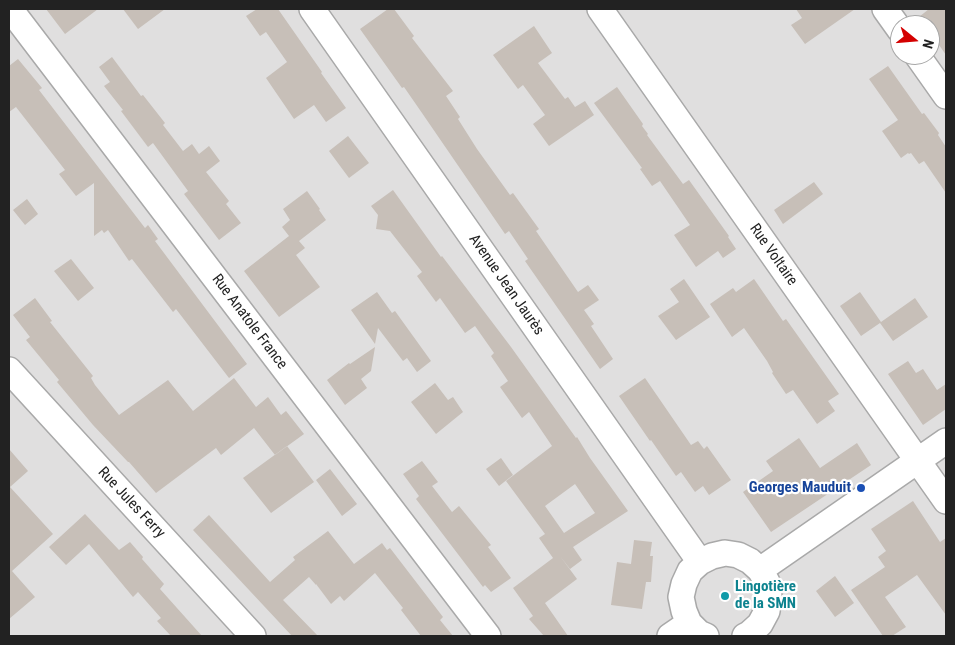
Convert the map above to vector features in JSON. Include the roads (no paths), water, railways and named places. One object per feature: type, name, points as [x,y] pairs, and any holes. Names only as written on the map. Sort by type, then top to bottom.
[{"type":"street","name":"Rue Anatole France","points":[[10,9],[488,636]]},
{"type":"street","name":"Avenue Jean Jaurès","points":[[312,9],[700,562]]},
{"type":"street","name":"Rue Voltaire","points":[[600,9],[946,501]]},
{"type":"street","points":[[924,65],[946,96]]},
{"type":"street","name":"Rue Jules Ferry","points":[[9,370],[253,636]]},
{"type":"street","points":[[760,570],[946,441]]},
{"type":"street","points":[[689,632],[681,597],[687,577],[690,571],[700,562],[712,556],[725,554],[738,555],[750,561],[760,570],[767,582],[769,597],[767,611],[760,624],[748,636]]},
{"type":"place","name":"Georges Mauduit","points":[[861,488]]},
{"type":"place","name":"Lingotière de la SMN","points":[[725,596]]}]
